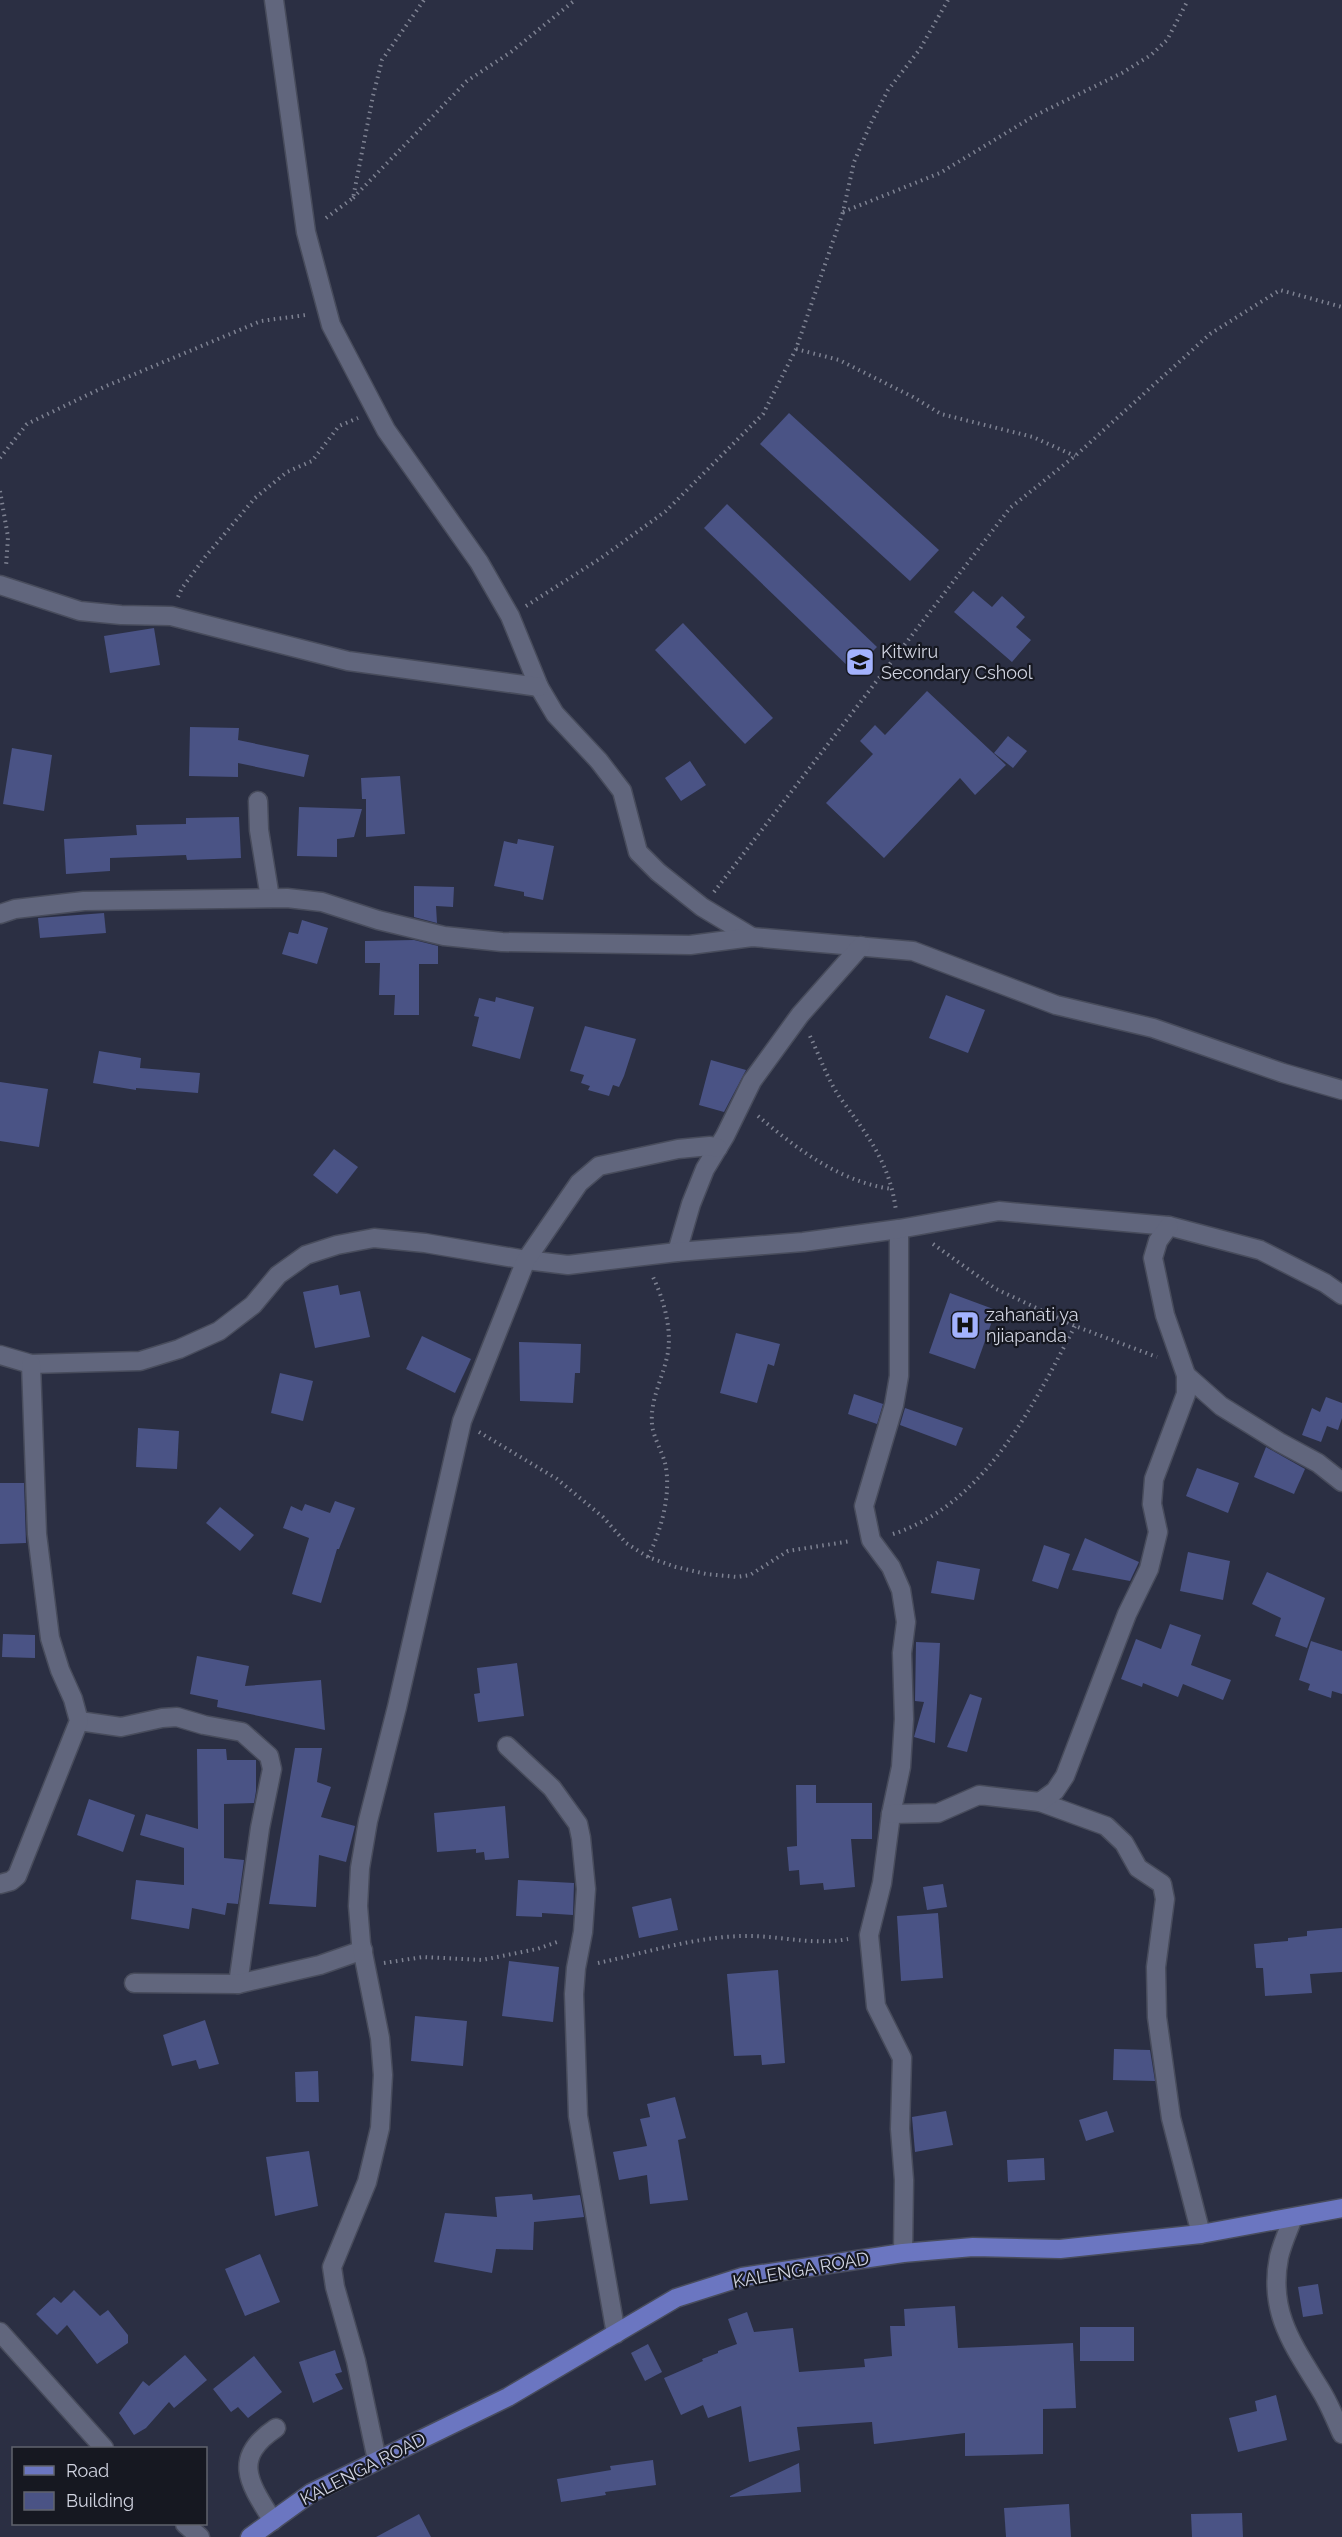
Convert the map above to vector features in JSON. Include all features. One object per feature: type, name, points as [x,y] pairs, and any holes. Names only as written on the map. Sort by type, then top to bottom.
[{"type":"main road","name":"KALENGA ROAD","points":[[250,2537],[311,2493],[508,2397],[676,2298],[742,2277],[903,2253],[974,2247],[1060,2249],[1201,2234],[1342,2208]]},
{"type":"street","points":[[274,0],[306,232],[332,325],[386,430],[479,562],[510,616],[539,687],[555,714],[599,761],[622,791],[638,852],[658,872],[702,907],[752,937]]},
{"type":"street","points":[[2,585],[81,611],[171,616],[348,661],[539,687]]},
{"type":"street","points":[[258,801],[259,830],[270,898]]},
{"type":"street","points":[[0,914],[15,909],[84,901],[270,898],[322,902],[378,920],[444,936],[502,942],[690,945],[752,937],[913,951],[1056,1005],[1153,1028],[1283,1073],[1342,1090]]},
{"type":"street","points":[[677,1252],[699,1181],[752,1081],[800,1015],[861,946]]},
{"type":"street","points":[[378,2460],[356,2361],[335,2288],[332,2267],[367,2182],[380,2128],[383,2075],[380,2038],[364,1958],[358,1906],[360,1868],[368,1821],[397,1707],[462,1421],[526,1260],[579,1183],[599,1166],[678,1149],[710,1146],[718,1148]]},
{"type":"street","points":[[0,1355],[31,1364],[140,1361],[179,1349],[219,1331],[253,1305],[278,1275],[306,1255],[337,1245],[374,1238],[478,1250],[526,1260],[568,1265],[677,1252],[803,1242],[905,1228],[999,1211],[1169,1226],[1260,1250],[1325,1283],[1342,1295]]},
{"type":"street","points":[[1040,1802],[1054,1791],[1065,1776],[1127,1614],[1149,1569],[1158,1532],[1152,1504],[1153,1486],[1186,1394],[1186,1375],[1165,1315],[1153,1258],[1158,1241],[1169,1226]]},
{"type":"street","points":[[903,2253],[904,2180],[900,2129],[902,2058],[876,2006],[869,1935],[882,1883],[891,1814],[901,1767],[904,1719],[902,1653],[906,1622],[901,1590],[891,1567],[871,1540],[865,1521],[865,1499],[886,1434],[899,1376],[905,1228]]},
{"type":"street","points":[[0,1884],[11,1881],[17,1876],[80,1721],[50,1638],[37,1534],[31,1364]]},
{"type":"street","points":[[1186,1375],[1221,1406],[1318,1463],[1342,1482]]},
{"type":"street","points":[[80,1721],[121,1727],[177,1717],[242,1732],[269,1756],[272,1769],[260,1828],[238,1984]]},
{"type":"street","points":[[507,1746],[552,1788],[578,1824],[586,1889],[583,1932],[576,1968],[574,2050],[578,2116],[616,2334]]},
{"type":"street","points":[[891,1814],[938,1813],[979,1796],[1040,1802],[1106,1826],[1124,1843],[1138,1868],[1162,1884],[1165,1899],[1156,1966],[1157,2017],[1171,2118],[1201,2234]]},
{"type":"street","points":[[134,1983],[238,1984],[320,1965],[364,1958]]},
{"type":"street","points":[[1293,2218],[1279,2256],[1276,2288],[1280,2315],[1296,2353],[1321,2390],[1342,2434]]},
{"type":"street","points":[[0,2332],[104,2447]]},
{"type":"street","points":[[273,2521],[253,2488],[248,2461],[256,2443],[276,2428]]},
{"type":"street","points":[[187,2525],[200,2537]]},
{"type":"path","points":[[353,198],[382,60],[424,0]]},
{"type":"path","points":[[306,232],[353,198],[467,81],[511,52],[575,0]]},
{"type":"path","points":[[510,616],[601,558],[666,512],[763,414],[796,349],[843,212],[854,162],[870,124],[888,90],[920,49],[948,0]]},
{"type":"path","points":[[843,212],[940,173],[1034,116],[1122,73],[1151,55],[1167,40],[1188,0]]},
{"type":"path","points":[[702,907],[1010,508],[1075,456],[1210,334],[1280,290],[1342,307]]},
{"type":"path","points":[[0,458],[27,424],[104,387],[261,321],[328,311]]},
{"type":"path","points":[[796,349],[839,360],[906,393],[941,414],[1034,437],[1075,456]]},
{"type":"path","points":[[171,616],[182,588],[255,498],[288,472],[312,461],[339,426],[358,418],[386,430]]},
{"type":"path","points":[[0,491],[8,537],[2,585]]},
{"type":"path","points":[[800,1015],[840,1098],[856,1116],[886,1167],[905,1228],[996,1288],[1075,1326],[1157,1357],[1186,1375]]},
{"type":"path","points":[[742,1102],[786,1140],[831,1169],[859,1182],[892,1189]]},
{"type":"path","points":[[638,1257],[654,1278],[669,1334],[667,1357],[654,1398],[651,1426],[666,1468],[666,1488],[658,1538],[648,1557]]},
{"type":"path","points":[[462,1421],[557,1479],[603,1517],[626,1543],[648,1557],[706,1574],[737,1577],[750,1575],[788,1551],[832,1543],[871,1540],[902,1530],[944,1510],[966,1493],[985,1471],[1039,1394],[1075,1326]]},
{"type":"path","points":[[364,1958],[482,1960],[537,1949],[583,1932]]},
{"type":"path","points":[[576,1968],[717,1938],[744,1936],[827,1943],[869,1935]]},
{"type":"building","points":[[789,413],[939,550],[910,581],[760,444]]},
{"type":"building","points":[[727,504],[877,647],[853,671],[704,528]]},
{"type":"building","points":[[973,591],[992,607],[1002,596],[1025,617],[1016,627],[1031,640],[1012,662],[954,612]]},
{"type":"building","points":[[683,623],[773,718],[745,744],[655,650]]},
{"type":"building","points":[[154,628],[160,665],[110,673],[104,636]]},
{"type":"building","points":[[927,691],[1006,765],[975,795],[960,778],[884,858],[826,803],[873,754],[860,741],[875,725],[885,735]]},
{"type":"building","points":[[190,727],[239,728],[238,740],[309,755],[304,777],[238,763],[238,777],[189,776]]},
{"type":"building","points":[[1008,736],[1027,751],[1013,768],[994,753]]},
{"type":"building","points":[[12,748],[52,755],[44,811],[3,804]]},
{"type":"building","points":[[690,761],[706,785],[681,801],[665,778]]},
{"type":"building","points":[[400,776],[405,834],[366,837],[366,799],[362,799],[361,778]]},
{"type":"building","points":[[299,807],[362,809],[354,837],[337,839],[337,857],[297,856]]},
{"type":"building","points":[[239,817],[241,858],[187,860],[186,855],[110,858],[110,871],[66,874],[64,839],[137,835],[136,825],[186,824],[186,818]]},
{"type":"building","points":[[518,839],[554,846],[543,900],[524,896],[524,892],[494,886],[504,841],[517,844]]},
{"type":"building","points":[[414,886],[454,887],[453,907],[436,906],[437,923],[414,917]]},
{"type":"building","points":[[104,913],[106,933],[40,938],[38,918]]},
{"type":"building","points":[[302,920],[328,928],[317,964],[282,954],[289,932],[298,934]]},
{"type":"building","points":[[414,940],[438,946],[438,964],[419,964],[419,1015],[394,1015],[395,995],[379,995],[380,963],[365,963],[365,941]]},
{"type":"building","points":[[946,995],[985,1010],[968,1053],[929,1038]]},
{"type":"building","points":[[496,997],[534,1007],[520,1059],[472,1046],[479,1017],[474,1016],[479,998],[495,1002]]},
{"type":"building","points":[[585,1026],[636,1039],[619,1087],[613,1085],[609,1096],[588,1090],[590,1086],[581,1083],[584,1075],[570,1071]]},
{"type":"building","points":[[99,1051],[141,1058],[140,1068],[200,1073],[198,1093],[136,1088],[136,1090],[93,1083]]},
{"type":"building","points":[[711,1060],[746,1070],[724,1112],[699,1105]]},
{"type":"building","points":[[0,1082],[48,1089],[39,1147],[0,1141]]},
{"type":"building","points":[[334,1149],[358,1167],[337,1194],[313,1175]]},
{"type":"building","points":[[338,1285],[340,1295],[360,1291],[370,1337],[315,1348],[303,1292]]},
{"type":"building","name":"zahanati ya njiapanda","points":[[950,1293],[996,1310],[975,1369],[929,1353]]},
{"type":"building","points":[[736,1333],[780,1344],[774,1366],[768,1364],[757,1403],[720,1393]]},
{"type":"building","points":[[422,1336],[471,1359],[455,1393],[406,1369]]},
{"type":"building","points":[[519,1342],[581,1344],[580,1373],[575,1373],[573,1403],[520,1401]]},
{"type":"building","points":[[280,1373],[313,1381],[303,1421],[271,1413]]},
{"type":"building","points":[[854,1394],[883,1404],[877,1424],[848,1414]]},
{"type":"building","points":[[1326,1397],[1342,1403],[1342,1418],[1338,1430],[1327,1426],[1321,1442],[1302,1435],[1312,1408],[1320,1412]]},
{"type":"building","points":[[905,1408],[963,1428],[956,1446],[900,1425]]},
{"type":"building","points":[[138,1428],[179,1431],[177,1469],[136,1467]]},
{"type":"building","points":[[1266,1447],[1305,1469],[1294,1494],[1254,1477]]},
{"type":"building","points":[[1197,1468],[1239,1483],[1228,1513],[1186,1496]]},
{"type":"building","points":[[0,1483],[24,1483],[26,1543],[0,1544]]},
{"type":"building","points":[[335,1501],[355,1508],[339,1549],[337,1549],[321,1603],[292,1594],[309,1538],[283,1528],[291,1506],[302,1511],[305,1504],[330,1513]]},
{"type":"building","points":[[220,1507],[254,1535],[240,1551],[206,1523]]},
{"type":"building","points":[[1085,1538],[1139,1562],[1130,1581],[1072,1570]]},
{"type":"building","points":[[1044,1545],[1070,1554],[1058,1589],[1032,1581]]},
{"type":"building","points":[[1188,1552],[1230,1561],[1223,1600],[1180,1591]]},
{"type":"building","points":[[937,1561],[980,1569],[974,1600],[931,1593]]},
{"type":"building","points":[[1267,1572],[1325,1598],[1307,1648],[1275,1636],[1281,1618],[1252,1604]]},
{"type":"building","points":[[1170,1624],[1201,1635],[1191,1665],[1231,1680],[1223,1700],[1183,1684],[1178,1697],[1143,1683],[1142,1687],[1121,1679],[1136,1639],[1161,1649]]},
{"type":"building","points":[[3,1634],[35,1635],[35,1658],[2,1657]]},
{"type":"building","points":[[1311,1641],[1342,1651],[1342,1694],[1332,1691],[1331,1698],[1308,1690],[1310,1684],[1299,1680]]},
{"type":"building","points":[[916,1642],[940,1643],[935,1743],[914,1737],[924,1702],[915,1701]]},
{"type":"building","points":[[197,1656],[249,1666],[245,1686],[321,1680],[325,1730],[217,1707],[218,1700],[190,1694]]},
{"type":"building","points":[[517,1663],[524,1716],[478,1722],[474,1694],[480,1693],[477,1668]]},
{"type":"building","points":[[970,1694],[982,1698],[967,1752],[947,1747]]},
{"type":"building","points":[[295,1748],[322,1748],[317,1782],[331,1787],[321,1817],[355,1826],[346,1862],[319,1855],[316,1907],[269,1904]]},
{"type":"building","points":[[197,1749],[226,1749],[227,1760],[256,1760],[254,1803],[224,1804],[224,1858],[244,1860],[238,1904],[227,1903],[225,1915],[192,1908],[189,1929],[131,1919],[136,1880],[184,1885],[184,1848],[140,1835],[146,1814],[198,1829]]},
{"type":"building","points":[[796,1785],[816,1785],[816,1803],[872,1803],[872,1839],[851,1839],[855,1887],[824,1890],[823,1883],[800,1885],[799,1870],[789,1871],[787,1847],[797,1846]]},
{"type":"building","points":[[89,1799],[135,1815],[123,1852],[77,1835]]},
{"type":"building","points":[[505,1806],[509,1858],[485,1860],[484,1852],[476,1853],[476,1849],[437,1852],[434,1813]]},
{"type":"building","points":[[518,1880],[574,1883],[573,1915],[542,1913],[542,1917],[516,1916]]},
{"type":"building","points":[[943,1884],[947,1907],[927,1910],[923,1887]]},
{"type":"building","points":[[671,1898],[678,1930],[639,1938],[632,1907]]},
{"type":"building","points":[[938,1913],[943,1978],[901,1981],[897,1916]]},
{"type":"building","points":[[1342,1928],[1342,1972],[1310,1974],[1312,1993],[1265,1996],[1263,1968],[1256,1968],[1254,1944],[1288,1941],[1288,1938],[1307,1936],[1307,1931]]},
{"type":"building","points":[[509,1961],[559,1967],[553,2022],[502,2016]]},
{"type":"building","points":[[778,1970],[785,2063],[762,2065],[761,2055],[734,2056],[727,1974]]},
{"type":"building","points":[[415,2016],[467,2021],[463,2066],[411,2061]]},
{"type":"building","points":[[205,2020],[219,2064],[199,2069],[196,2060],[172,2066],[163,2035]]},
{"type":"building","points":[[1114,2049],[1150,2050],[1155,2081],[1113,2080]]},
{"type":"building","points":[[318,2071],[319,2102],[296,2102],[295,2072]]},
{"type":"building","points":[[675,2097],[686,2138],[678,2140],[688,2200],[650,2204],[647,2175],[619,2180],[613,2152],[647,2146],[640,2119],[650,2117],[647,2104]]},
{"type":"building","points":[[946,2111],[953,2145],[915,2152],[912,2117]]},
{"type":"building","points":[[1107,2111],[1114,2132],[1086,2141],[1079,2120]]},
{"type":"building","points":[[309,2151],[318,2206],[275,2216],[266,2157]]},
{"type":"building","points":[[1044,2158],[1045,2180],[1008,2182],[1007,2160]]},
{"type":"building","points":[[532,2194],[533,2200],[580,2195],[584,2217],[534,2222],[533,2250],[496,2249],[492,2273],[434,2262],[445,2213],[497,2217],[495,2197]]},
{"type":"building","points":[[260,2254],[280,2302],[245,2316],[225,2269]]},
{"type":"building","points":[[1318,2284],[1323,2314],[1303,2317],[1298,2287]]},
{"type":"building","points":[[74,2290],[100,2316],[108,2310],[128,2335],[128,2343],[97,2364],[67,2325],[57,2335],[36,2314],[54,2297],[61,2303]]},
{"type":"building","points":[[955,2306],[958,2348],[1073,2343],[1076,2408],[1043,2409],[1043,2454],[965,2456],[965,2433],[874,2444],[872,2422],[797,2427],[800,2450],[749,2462],[741,2406],[708,2418],[703,2405],[681,2415],[664,2378],[737,2344],[728,2319],[747,2312],[754,2332],[793,2328],[799,2372],[865,2367],[864,2359],[892,2356],[890,2326],[905,2326],[904,2309]]},
{"type":"building","points":[[1080,2327],[1134,2327],[1134,2361],[1080,2361]]},
{"type":"building","points":[[648,2344],[662,2372],[645,2381],[631,2353]]},
{"type":"building","points":[[335,2350],[342,2372],[335,2374],[343,2389],[313,2403],[299,2362]]},
{"type":"building","points":[[185,2355],[207,2380],[174,2408],[169,2402],[146,2428],[134,2435],[119,2413],[143,2381],[149,2386]]},
{"type":"building","points":[[254,2356],[282,2392],[248,2418],[238,2407],[231,2412],[213,2389]]},
{"type":"building","points":[[1276,2395],[1287,2440],[1238,2452],[1229,2418],[1257,2411],[1255,2401]]},
{"type":"building","points":[[653,2460],[656,2485],[605,2492],[606,2495],[561,2502],[557,2479],[611,2470],[610,2466]]},
{"type":"building","points":[[799,2463],[801,2492],[730,2497],[730,2496]]},
{"type":"building","points":[[1069,2504],[1071,2537],[1006,2537],[1004,2508]]},
{"type":"building","points":[[1242,2513],[1243,2537],[1192,2537],[1191,2514]]},
{"type":"building","points":[[419,2514],[431,2537],[376,2537]]},
{"type":"place","name":"Kitwiru Secondary Cshool","points":[[860,662]]},
{"type":"place","name":"zahanati ya njiapanda","points":[[965,1325]]}]
